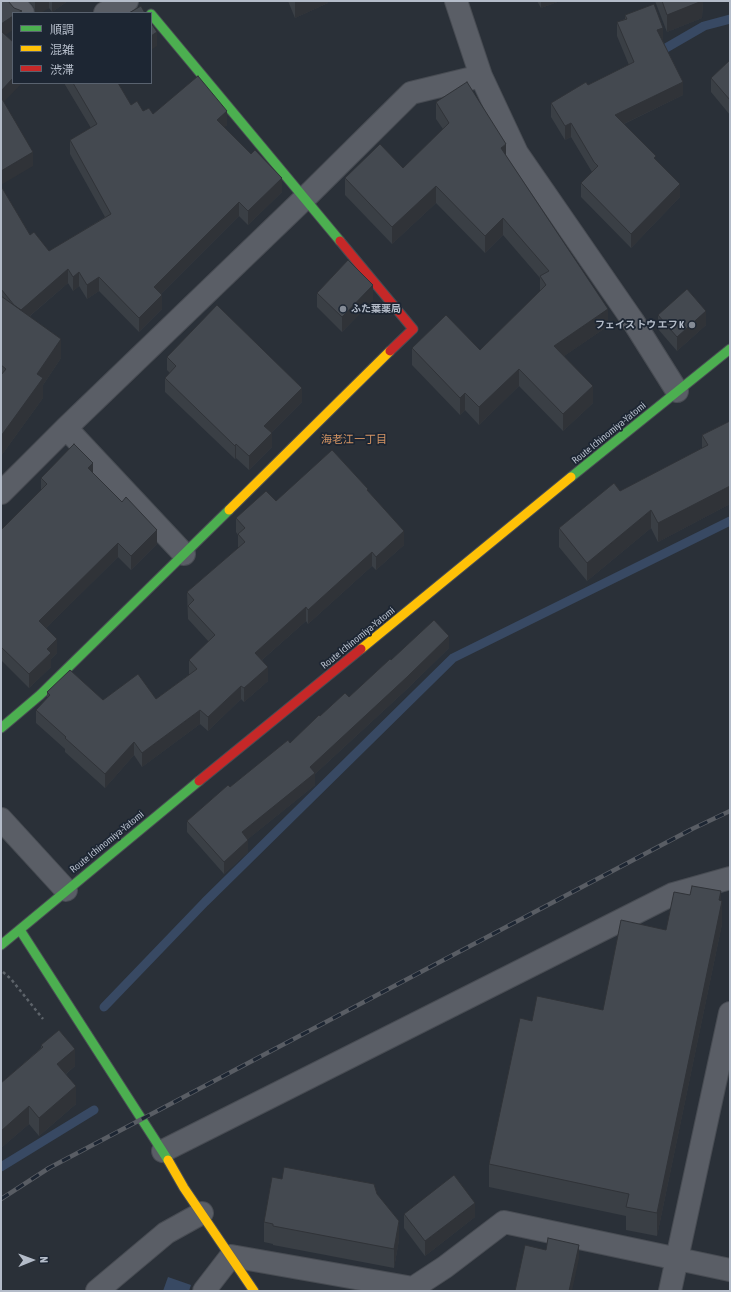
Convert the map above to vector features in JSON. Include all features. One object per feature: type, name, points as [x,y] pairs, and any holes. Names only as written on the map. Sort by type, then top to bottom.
[{"type":"street","points":[[12,1],[22,12]]},
{"type":"street","points":[[107,12],[127,1]]},
{"type":"street","points":[[140,1],[150,12]]},
{"type":"street","points":[[456,1],[481,76],[517,153],[633,321],[677,391]]},
{"type":"street","points":[[1,728],[40,695],[413,329],[152,14]]},
{"type":"street","points":[[1,493],[66,428],[304,199],[411,92],[481,76]]},
{"type":"street","name":"Route Ichinomiya-Yatomi","points":[[1,945],[66,890],[730,349]]},
{"type":"street","points":[[66,428],[184,554]]},
{"type":"street","points":[[1,819],[66,890]]},
{"type":"street","points":[[163,1151],[674,894],[730,878]]},
{"type":"street","points":[[20,930],[163,1151],[184,1188],[254,1291]]},
{"type":"street","points":[[670,1291],[730,1013]]},
{"type":"street","points":[[97,1291],[166,1233],[202,1213]]},
{"type":"street","points":[[231,1256],[413,1288],[445,1267],[504,1222],[730,1270]]},
{"type":"street","points":[[204,1291],[231,1256]]},
{"type":"path","points":[[1,970],[11,979],[43,1019]]},
{"type":"water","points":[[168,1277],[191,1285],[189,1291],[163,1291]]},
{"type":"building","points":[[1,1],[8,1],[14,8],[22,11],[12,12],[12,17],[1,24]]},
{"type":"building","points":[[662,1],[702,1],[667,15]]},
{"type":"building","points":[[654,4],[663,28],[657,30],[683,82],[615,115],[656,156],[654,158],[680,184],[631,234],[581,183],[598,166],[594,162],[571,123],[565,126],[551,103],[586,82],[588,85],[634,62],[617,22],[627,19],[625,15]]},
{"type":"building","points":[[141,6],[144,12],[131,12]]},
{"type":"building","points":[[152,24],[157,32],[152,35]]},
{"type":"building","points":[[1,31],[12,41],[12,79],[1,91]]},
{"type":"building","points":[[730,60],[730,100],[711,78]]},
{"type":"building","points":[[198,76],[227,111],[217,120],[251,154],[255,150],[282,178],[248,211],[239,202],[154,287],[162,295],[139,318],[99,277],[87,285],[79,272],[73,277],[68,269],[21,310],[14,305],[1,289],[1,186],[30,235],[34,232],[49,251],[111,214],[70,140],[97,124],[74,84],[119,84],[131,105],[137,101],[143,111],[149,108],[153,114]]},
{"type":"building","points":[[467,82],[506,144],[501,148],[608,309],[554,346],[593,386],[563,414],[519,369],[479,407],[465,393],[460,398],[412,348],[446,315],[480,350],[546,285],[540,276],[549,271],[503,218],[485,236],[436,186],[392,227],[345,178],[380,144],[403,168],[449,123],[436,102]]},
{"type":"building","points":[[1,97],[33,152],[1,171]]},
{"type":"building","points":[[348,260],[373,285],[342,317],[317,293]]},
{"type":"building","points":[[687,289],[706,311],[677,337],[658,315]]},
{"type":"building","points":[[1,296],[61,339],[37,374],[43,378],[1,436],[1,375],[6,369],[1,365]]},
{"type":"building","points":[[217,305],[302,388],[264,426],[272,433],[249,456],[236,444],[235,446],[165,378],[176,366],[167,357]]},
{"type":"building","points":[[730,421],[730,486],[658,523],[651,510],[587,563],[559,528],[614,483],[620,491],[708,445],[702,435]]},
{"type":"building","points":[[74,444],[93,463],[88,468],[122,502],[126,497],[157,530],[131,556],[118,543],[39,621],[57,639],[47,649],[51,653],[29,674],[1,647],[1,530],[47,484],[41,478]]},
{"type":"building","points":[[332,450],[404,531],[376,557],[372,552],[308,610],[306,607],[255,653],[268,667],[244,688],[241,686],[208,717],[200,710],[142,753],[134,742],[105,774],[36,710],[50,695],[47,692],[70,670],[103,700],[138,674],[156,699],[197,669],[189,660],[215,635],[188,606],[194,600],[187,592],[245,542],[238,534],[245,528],[236,518],[266,491],[276,501]]},
{"type":"building","points":[[434,620],[449,636],[310,767],[315,773],[242,832],[248,840],[224,862],[187,821],[228,785],[230,787],[288,740],[290,743],[319,715],[320,716],[345,693],[349,697]]},
{"type":"building","points":[[692,886],[721,891],[719,900],[722,901],[657,1213],[626,1207],[629,1194],[489,1164],[520,1018],[532,1021],[537,996],[603,1010],[621,920],[666,930],[674,892],[690,895]]},
{"type":"building","points":[[59,1030],[75,1049],[57,1064],[76,1086],[39,1118],[29,1106],[1,1131],[1,1083],[43,1047],[41,1045]]},
{"type":"building","points":[[284,1167],[374,1184],[377,1194],[399,1221],[394,1249],[273,1226],[273,1224],[264,1222],[272,1177],[282,1179]]},
{"type":"building","points":[[454,1175],[475,1203],[425,1241],[404,1214]]},
{"type":"building","points":[[548,1238],[579,1245],[569,1291],[515,1291],[525,1245],[546,1250]]},
{"type":"waterway","points":[[659,52],[704,26],[730,19]]},
{"type":"waterway","points":[[104,1007],[205,902],[453,658],[730,521]]},
{"type":"waterway","points":[[1,1167],[94,1110]]},
{"type":"railway","points":[[1,1199],[49,1168],[692,829],[730,811]]},
{"type":"traffic: fast","points":[[152,15],[340,241]]},
{"type":"traffic: fast","points":[[571,477],[730,349]]},
{"type":"traffic: fast","points":[[1,728],[40,695],[229,510]]},
{"type":"traffic: fast","points":[[1,945],[199,781]]},
{"type":"traffic: fast","points":[[20,930],[168,1160]]},
{"type":"traffic: slow","points":[[229,510],[390,351]]},
{"type":"traffic: slow","points":[[361,649],[571,477]]},
{"type":"traffic: slow","points":[[168,1160],[184,1188],[254,1291]]},
{"type":"traffic: jam","points":[[340,241],[413,329],[390,351]]},
{"type":"traffic: jam","points":[[199,781],[361,649]]},
{"type":"place","name":"ふた葉薬局","points":[[343,309]]},
{"type":"place","name":"フェイス トウ エフ K","points":[[692,325]]},
{"type":"district","name":"海老江一丁目","points":[[354,440]]}]
